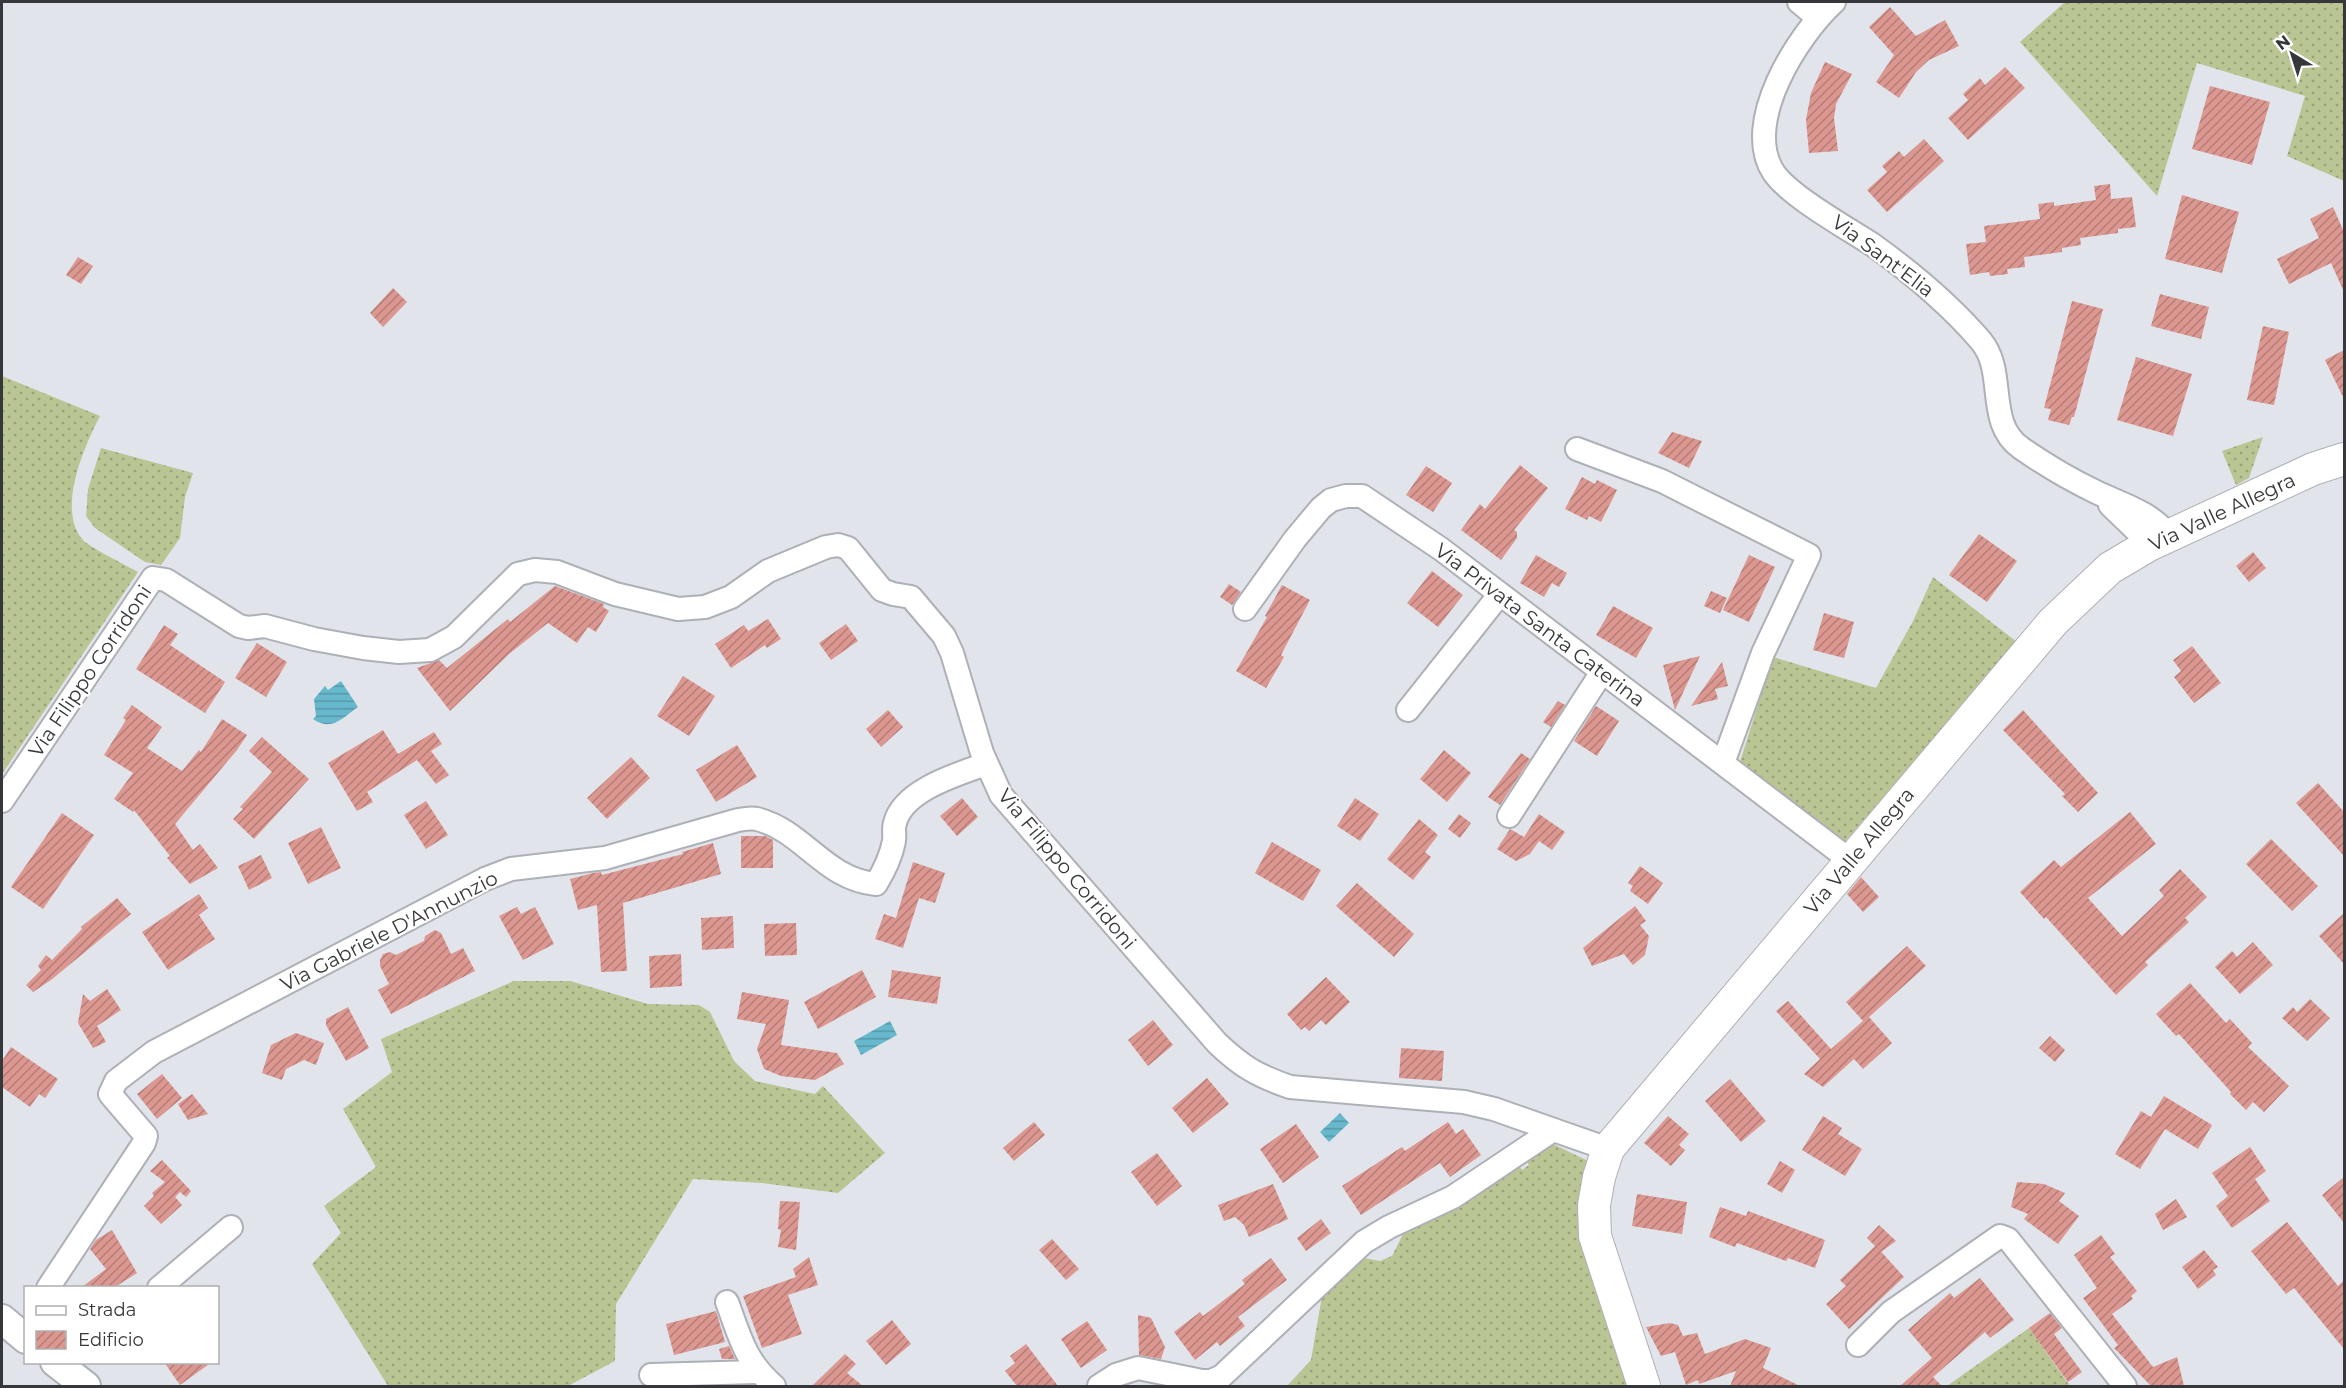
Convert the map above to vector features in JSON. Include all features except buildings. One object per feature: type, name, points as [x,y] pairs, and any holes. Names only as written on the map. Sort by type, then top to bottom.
[{"type":"main road","name":"Via Valle Allegra","points":[[1644,1386],[1595,1236],[1594,1205],[1599,1177],[1608,1149],[2053,622],[2110,568],[2156,541],[2313,469],[2344,459]]},
{"type":"street","points":[[1799,2],[1817,17]]},
{"type":"street","name":"Via Sant'Elia","points":[[1834,2],[1817,17],[1786,63],[1764,119],[1763,137],[1766,156],[1775,174],[1794,192],[1875,247],[1930,289],[1982,343],[1990,356],[2001,421],[2008,435],[2020,447],[2093,490],[2123,515],[2140,534],[2156,541]]},
{"type":"street","points":[[1577,449],[1662,481],[1809,555],[1763,653],[1723,763]]},
{"type":"street","name":"Via Privata Santa Caterina","points":[[1245,609],[1321,508],[1331,500],[1346,496],[1362,496],[1441,549],[1851,861]]},
{"type":"street","name":"Via Filippo Corridoni","points":[[2,801],[153,578],[166,580],[239,626],[248,628],[265,626],[314,639],[399,652],[430,650],[454,637],[518,574],[535,570],[557,572],[615,594],[678,609],[705,607],[731,597],[768,571],[826,547],[838,545],[848,548],[882,590],[911,597],[944,636],[952,654],[986,764],[1001,795],[1236,1062],[1263,1078],[1290,1087],[1464,1102],[1494,1109],[1608,1149]]},
{"type":"street","points":[[1408,710],[1500,594]]},
{"type":"street","points":[[1509,816],[1602,672]]},
{"type":"street","name":"Via Gabriele D'Annunzio","points":[[49,1286],[144,1143],[146,1136],[110,1094],[116,1081],[154,1052],[485,879],[511,869],[604,858],[738,820],[756,819],[792,836],[831,867],[859,882],[876,884],[886,867],[894,840],[895,821],[910,800],[953,776],[986,764]]},
{"type":"street","points":[[1099,1386],[1116,1375],[1138,1368],[1202,1381],[1211,1381],[1222,1376],[1364,1242],[1389,1227],[1453,1197],[1553,1130]]},
{"type":"street","points":[[160,1286],[231,1227]]},
{"type":"street","points":[[1858,1345],[1891,1312],[2000,1236],[2008,1239],[2125,1386]]},
{"type":"street","points":[[727,1302],[748,1358],[765,1379]]},
{"type":"street","points":[[63,1365],[86,1386]]},
{"type":"street","points":[[651,1375],[765,1379]]},
{"type":"green space","points":[[2065,2],[2344,2],[2344,181],[2287,156],[2305,96],[2197,63],[2157,196],[2020,42]]},
{"type":"green space","points":[[2,376],[100,416],[81,460],[72,495],[75,526],[86,543],[138,572],[2,774]]},
{"type":"green space","points":[[2263,437],[2249,478],[2236,485],[2222,451]]},
{"type":"green space","points":[[101,448],[193,473],[185,497],[180,538],[161,565],[145,562],[95,528],[86,516],[88,489]]},
{"type":"green space","points":[[1933,577],[2017,642],[1842,845],[1740,762],[1773,657],[1876,688],[1913,621]]},
{"type":"green space","points":[[514,981],[570,981],[648,1004],[699,1005],[710,1012],[734,1061],[755,1081],[815,1094],[823,1086],[885,1153],[838,1193],[762,1183],[693,1179],[616,1304],[615,1361],[568,1386],[388,1386],[312,1264],[341,1233],[324,1206],[376,1167],[343,1109],[392,1072],[381,1039]]},
{"type":"green space","points":[[1553,1144],[1588,1161],[1631,1386],[1287,1386],[1311,1360],[1322,1296],[1363,1258],[1380,1261],[1392,1256],[1405,1230],[1519,1166],[1522,1170],[1529,1165],[1526,1160]]},
{"type":"green space","points":[[2029,1328],[2070,1386],[1947,1386]]},
{"type":"water","points":[[341,681],[358,707],[331,724],[320,723],[313,719],[316,716],[314,699],[325,686],[328,690]]},
{"type":"water","points":[[890,1021],[897,1035],[861,1055],[854,1041]]},
{"type":"water","points":[[1340,1113],[1349,1123],[1329,1142],[1320,1132]]}]
